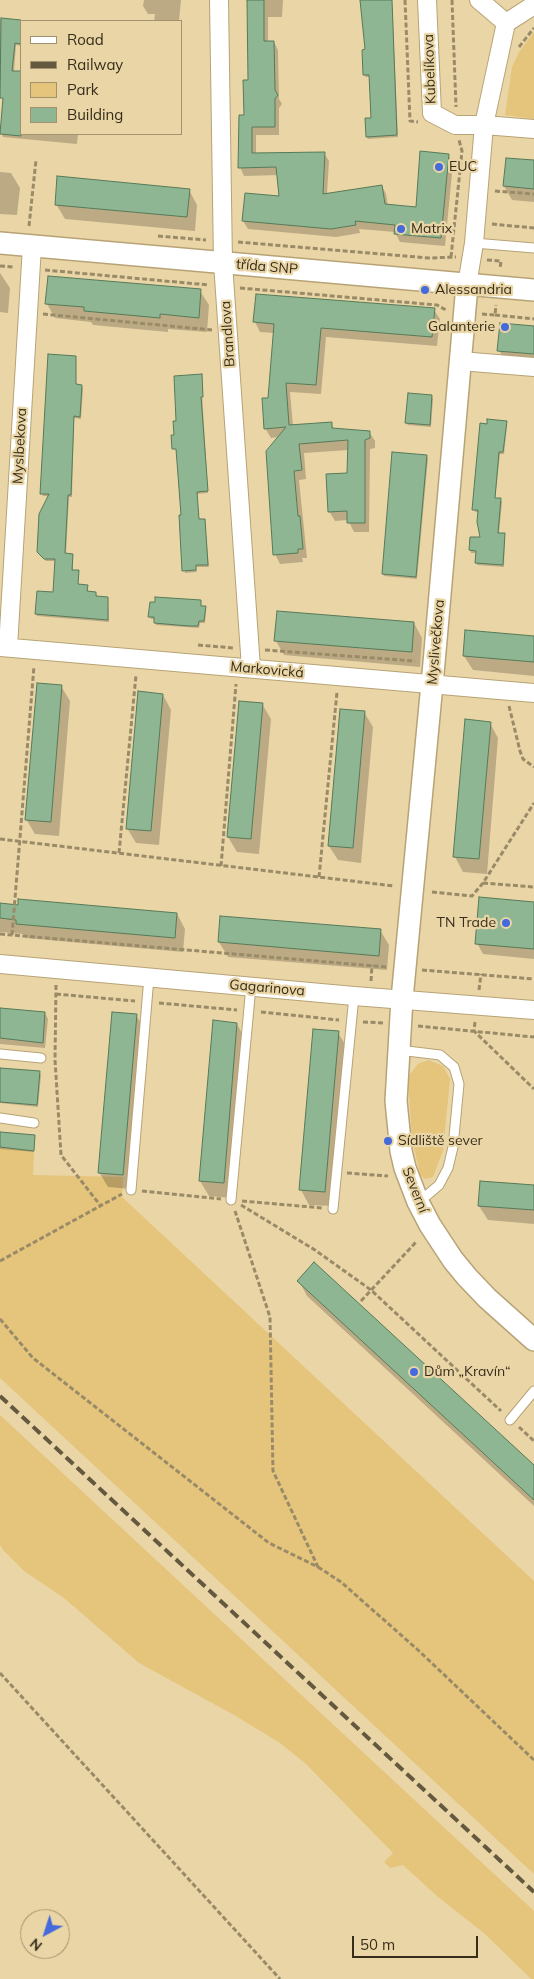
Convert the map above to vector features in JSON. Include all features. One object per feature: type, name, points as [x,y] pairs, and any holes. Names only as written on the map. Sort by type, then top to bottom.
[{"type":"street","name":"Brandlova","points":[[219,0],[223,263],[248,676]]},
{"type":"street","name":"Kubelíkova","points":[[427,0],[432,113],[455,126],[484,125]]},
{"type":"street","points":[[479,0],[506,22]]},
{"type":"street","points":[[467,284],[474,243],[484,125],[506,22],[534,5]]},
{"type":"street","points":[[484,125],[534,129]]},
{"type":"street","name":"třída SNP","points":[[0,243],[30,236],[223,263],[534,290]]},
{"type":"street","name":"Myslbekova","points":[[4,647],[30,236]]},
{"type":"street","name":"Myslivečkova","points":[[402,999],[467,284]]},
{"type":"street","points":[[460,361],[534,367]]},
{"type":"street","name":"Markovická","points":[[4,647],[248,676],[432,685],[534,693]]},
{"type":"street","name":"Gagarinova","points":[[0,964],[354,996],[534,1010]]},
{"type":"street","name":"Severní","points":[[402,999],[396,1101],[399,1135],[405,1168],[418,1202],[440,1241],[468,1277],[487,1298],[534,1340]]},
{"type":"lane","points":[[474,243],[534,248]]},
{"type":"lane","points":[[131,1190],[149,977]]},
{"type":"lane","points":[[232,1200],[251,986]]},
{"type":"lane","points":[[333,1209],[354,996]]},
{"type":"lane","points":[[399,1050],[440,1054],[454,1067],[459,1084],[453,1147],[448,1168],[439,1185],[418,1202]]},
{"type":"lane","points":[[0,1054],[41,1058]]},
{"type":"lane","points":[[0,1118],[34,1123]]},
{"type":"lane","points":[[510,1420],[534,1392]]},
{"type":"path","points":[[30,236],[36,160]]},
{"type":"path","points":[[479,189],[534,194]]},
{"type":"path","points":[[476,222],[534,228]]},
{"type":"path","points":[[235,242],[429,258],[451,256]]},
{"type":"path","points":[[208,285],[209,294]]},
{"type":"path","points":[[495,315],[497,296]]},
{"type":"path","points":[[40,313],[212,330]]},
{"type":"path","points":[[481,314],[534,319]]},
{"type":"path","points":[[211,321],[212,340]]},
{"type":"path","points":[[196,645],[236,648],[235,638]]},
{"type":"path","points":[[265,650],[418,662]]},
{"type":"path","points":[[25,664],[43,666]]},
{"type":"path","points":[[12,935],[34,665]]},
{"type":"path","points":[[119,853],[136,674],[145,674]]},
{"type":"path","points":[[227,682],[236,683],[248,676]]},
{"type":"path","points":[[221,866],[236,683]]},
{"type":"path","points":[[328,691],[345,692]]},
{"type":"path","points":[[319,877],[337,692]]},
{"type":"path","points":[[509,706],[523,759],[534,767]]},
{"type":"path","points":[[432,892],[472,896],[483,883],[534,803]]},
{"type":"path","points":[[0,839],[394,886],[395,876]]},
{"type":"path","points":[[483,883],[534,887]]},
{"type":"path","points":[[0,934],[389,967]]},
{"type":"path","points":[[56,969],[56,1060],[61,1155],[100,1205]]},
{"type":"path","points":[[420,969],[534,979]]},
{"type":"path","points":[[479,993],[481,974]]},
{"type":"path","points":[[56,994],[534,1037]]},
{"type":"path","points":[[474,1031],[534,1089]]},
{"type":"path","points":[[336,1172],[388,1176]]},
{"type":"path","points":[[0,1261],[100,1205],[131,1190],[333,1209]]},
{"type":"path","points":[[232,1200],[315,1250],[371,1290],[534,1441]]},
{"type":"path","points":[[232,1200],[270,1317],[273,1471],[318,1567]]},
{"type":"path","points":[[361,1301],[417,1241]]},
{"type":"path","points":[[0,1319],[33,1358],[261,1537],[269,1543],[318,1567],[341,1582],[411,1644],[534,1760]]},
{"type":"path","points":[[0,1673],[280,1979]]},
{"type":"green space","points":[[534,32],[534,119],[505,115],[512,67],[519,52]]},
{"type":"green space","points":[[428,1060],[443,1066],[450,1079],[443,1151],[433,1177],[425,1179],[420,1175],[412,1138],[408,1077],[418,1064]]},
{"type":"green space","points":[[0,1148],[34,1151],[33,1175],[123,1177],[122,1197],[534,1581],[534,1874],[0,1378]]},
{"type":"green space","points":[[0,1415],[534,1911],[534,1979],[531,1979],[485,1934],[437,1896],[403,1865],[390,1868],[384,1862],[393,1853],[305,1763],[280,1743],[234,1715],[139,1663],[64,1598],[24,1571],[3,1550],[0,1545]]},
{"type":"building","points":[[247,0],[264,0],[264,41],[274,41],[275,90],[278,95],[275,99],[275,127],[252,127],[252,153],[325,152],[323,194],[382,185],[385,204],[416,207],[420,151],[449,154],[441,238],[394,234],[395,225],[355,221],[356,225],[331,229],[242,221],[245,193],[279,196],[276,167],[238,168],[239,115],[244,115],[243,80],[248,80]]},
{"type":"building","points":[[360,0],[392,0],[397,135],[366,137],[365,118],[371,118],[369,75],[363,75],[362,50],[365,49]]},
{"type":"building","points":[[1,18],[21,20],[20,44],[15,43],[12,71],[20,71],[21,136],[0,134],[3,98],[0,98]]},
{"type":"building","points":[[506,158],[534,160],[534,189],[503,186]]},
{"type":"building","points":[[57,176],[190,189],[187,217],[55,205]]},
{"type":"building","points":[[48,276],[201,289],[199,318],[160,314],[160,318],[84,311],[84,307],[45,304]]},
{"type":"building","points":[[256,294],[435,308],[432,337],[321,328],[316,385],[286,383],[289,425],[332,422],[332,428],[370,431],[370,438],[365,440],[365,523],[347,523],[347,511],[328,512],[326,474],[347,473],[348,440],[299,444],[302,470],[294,471],[303,549],[298,549],[298,553],[273,555],[266,451],[286,427],[264,429],[262,398],[268,398],[274,324],[253,322]]},
{"type":"building","points":[[500,323],[534,326],[534,354],[497,351]]},
{"type":"building","points":[[48,354],[76,356],[76,384],[82,385],[80,417],[74,416],[71,495],[68,495],[65,553],[73,554],[72,570],[79,570],[78,584],[88,585],[87,591],[96,592],[96,596],[108,597],[108,620],[35,614],[37,591],[53,592],[55,559],[44,559],[37,552],[39,514],[49,494],[40,494]]},
{"type":"building","points":[[202,374],[203,397],[201,397],[208,491],[197,492],[199,519],[205,519],[208,565],[196,565],[196,570],[182,571],[179,515],[181,515],[176,449],[172,449],[171,435],[174,435],[173,421],[176,421],[174,376]]},
{"type":"building","points":[[408,393],[432,395],[430,425],[405,423]]},
{"type":"building","points":[[487,419],[507,421],[503,452],[499,452],[495,498],[501,498],[498,533],[505,533],[503,565],[475,563],[476,551],[469,550],[470,537],[480,537],[477,522],[478,510],[472,510],[480,423],[487,424]]},
{"type":"building","points":[[392,452],[427,455],[416,577],[382,574]]},
{"type":"building","points":[[155,597],[201,600],[201,606],[206,606],[204,621],[199,621],[198,626],[154,623],[154,617],[148,617],[150,602],[155,602]]},
{"type":"building","points":[[277,611],[414,622],[412,652],[274,641]]},
{"type":"building","points":[[465,630],[534,636],[534,662],[463,656]]},
{"type":"building","points":[[37,683],[62,685],[51,822],[25,820]]},
{"type":"building","points":[[138,691],[163,694],[151,831],[126,829]]},
{"type":"building","points":[[239,701],[263,703],[251,839],[227,837]]},
{"type":"building","points":[[340,709],[365,711],[353,848],[328,846]]},
{"type":"building","points":[[465,719],[491,722],[479,859],[453,857]]},
{"type":"building","name":"TN Trade","points":[[479,897],[534,902],[534,949],[475,944]]},
{"type":"building","points":[[18,899],[177,913],[175,938],[16,924],[16,920],[0,918],[0,903],[18,905]]},
{"type":"building","points":[[220,916],[381,929],[379,956],[218,942]]},
{"type":"building","points":[[0,1008],[45,1012],[43,1043],[0,1038]]},
{"type":"building","points":[[112,1012],[137,1014],[123,1175],[98,1173]]},
{"type":"building","points":[[213,1020],[237,1023],[224,1183],[199,1181]]},
{"type":"building","points":[[313,1029],[339,1031],[325,1192],[299,1190]]},
{"type":"building","points":[[0,1068],[40,1071],[37,1105],[0,1102]]},
{"type":"building","points":[[0,1132],[35,1135],[34,1151],[0,1147]]},
{"type":"building","points":[[480,1181],[534,1185],[534,1210],[478,1206]]},
{"type":"building","name":"Dům „Kravín“","points":[[314,1262],[534,1465],[534,1500],[297,1281]]},
{"type":"railway","points":[[0,1396],[534,1892]]},
{"type":"place","name":"EUC","points":[[439,167]]},
{"type":"place","name":"Matrix","points":[[401,229]]},
{"type":"place","name":"Alessandria","points":[[425,290]]},
{"type":"place","name":"Galanterie","points":[[505,327]]},
{"type":"place","name":"TN Trade","points":[[506,923]]},
{"type":"place","name":"Sídliště sever","points":[[388,1141]]},
{"type":"place","name":"Dům „Kravín“","points":[[414,1372]]}]
